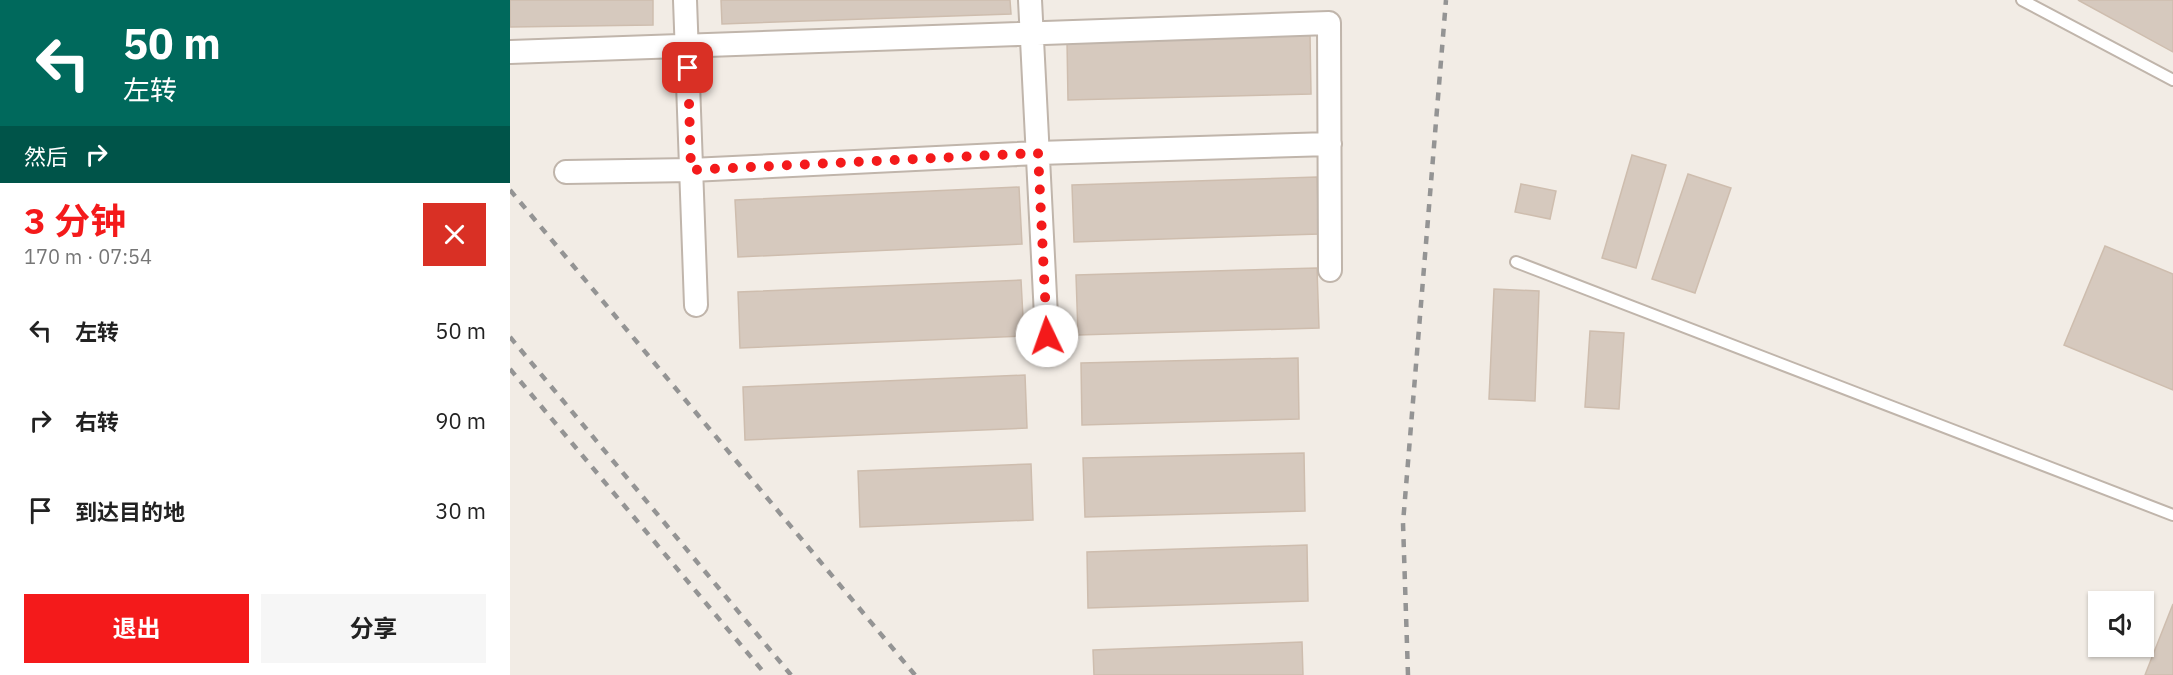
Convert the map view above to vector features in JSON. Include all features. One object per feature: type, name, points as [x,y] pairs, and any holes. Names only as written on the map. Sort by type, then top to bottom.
[{"type":"street","points":[[685,0],[696,305]]},
{"type":"street","points":[[1030,0],[1047,336]]},
{"type":"street","points":[[510,52],[1329,23],[1330,270]]},
{"type":"street","points":[[566,172],[691,170],[1038,153],[1330,144]]},
{"type":"lane","points":[[2022,0],[2173,80]]},
{"type":"lane","points":[[1516,262],[2173,515]]},
{"type":"building","points":[[510,0],[653,0],[653,25],[510,27]]},
{"type":"building","points":[[721,0],[1010,0],[1011,14],[722,24]]},
{"type":"building","points":[[2078,0],[2173,0],[2173,52]]},
{"type":"building","points":[[1310,34],[1311,94],[1068,100],[1067,41]]},
{"type":"building","points":[[1632,155],[1666,165],[1636,268],[1602,258]]},
{"type":"building","points":[[1688,174],[1731,188],[1695,293],[1652,279]]},
{"type":"building","points":[[1317,177],[1319,234],[1074,242],[1072,185]]},
{"type":"building","points":[[1521,184],[1556,191],[1550,219],[1515,212]]},
{"type":"building","points":[[1019,187],[1022,244],[738,257],[735,200]]},
{"type":"building","points":[[2105,246],[2173,274],[2173,390],[2064,345]]},
{"type":"building","points":[[1317,268],[1319,328],[1078,335],[1076,275]]},
{"type":"building","points":[[1021,280],[1024,336],[740,348],[738,292]]},
{"type":"building","points":[[1494,289],[1539,291],[1535,401],[1489,399]]},
{"type":"building","points":[[1590,331],[1624,333],[1619,409],[1585,407]]},
{"type":"building","points":[[1298,358],[1299,419],[1082,425],[1081,363]]},
{"type":"building","points":[[1025,375],[1027,428],[745,440],[743,387]]},
{"type":"building","points":[[1304,453],[1305,511],[1085,517],[1083,458]]},
{"type":"building","points":[[1031,464],[1033,520],[860,527],[858,471]]},
{"type":"building","points":[[1307,545],[1308,601],[1088,608],[1087,552]]},
{"type":"building","points":[[2173,604],[2173,675],[2145,675]]},
{"type":"building","points":[[1302,642],[1303,675],[1094,675],[1093,650]]},
{"type":"railway","points":[[1408,675],[1403,523],[1446,0]]},
{"type":"railway","points":[[510,190],[915,675]]},
{"type":"railway","points":[[510,337],[791,675]]},
{"type":"railway","points":[[510,369],[766,675]]},
{"type":"route","points":[[688,68],[691,170],[1038,153],[1047,336]]}]
